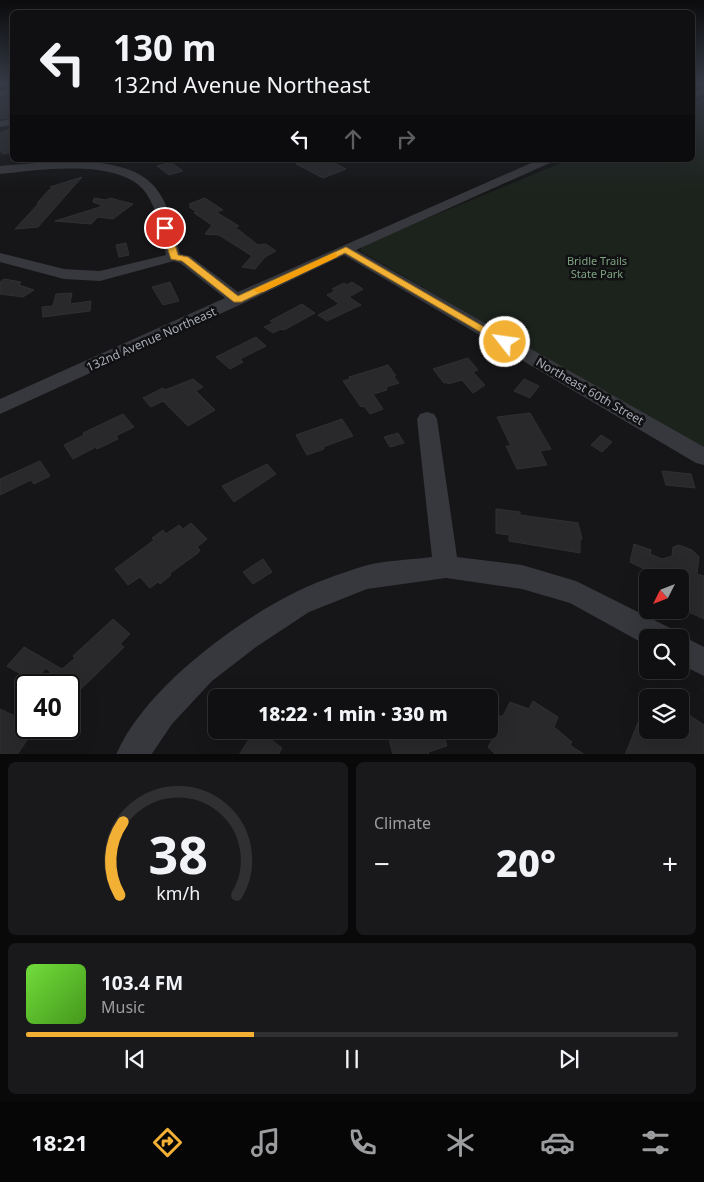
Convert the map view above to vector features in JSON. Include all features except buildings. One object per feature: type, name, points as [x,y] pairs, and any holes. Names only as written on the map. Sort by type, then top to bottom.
[{"type":"street","name":"132nd Avenue Northeast","points":[[0,407],[544,162]]},
{"type":"street","points":[[0,170],[45,166],[105,167],[123,172],[144,182],[152,191],[158,205],[174,257]]},
{"type":"street","name":"Northeast 60th Street","points":[[346,250],[704,457]]},
{"type":"street","points":[[0,257],[64,274],[100,276],[174,257],[185,259],[238,300]]},
{"type":"street","points":[[427,419],[446,567]]},
{"type":"street","points":[[132,754],[161,714],[202,671],[255,630],[300,603],[366,577],[446,567],[522,577],[576,593],[643,629]]},
{"type":"street","points":[[689,654],[704,662]]},
{"type":"green space","name":"Bridle Trails State Park","points":[[695,119],[704,119],[704,450],[360,251],[363,245],[563,162],[695,162]]},
{"type":"slow traffic","points":[[259,290],[334,256]]},
{"type":"route","points":[[165,228],[174,257],[185,259],[238,300],[346,250],[505,342]]}]
